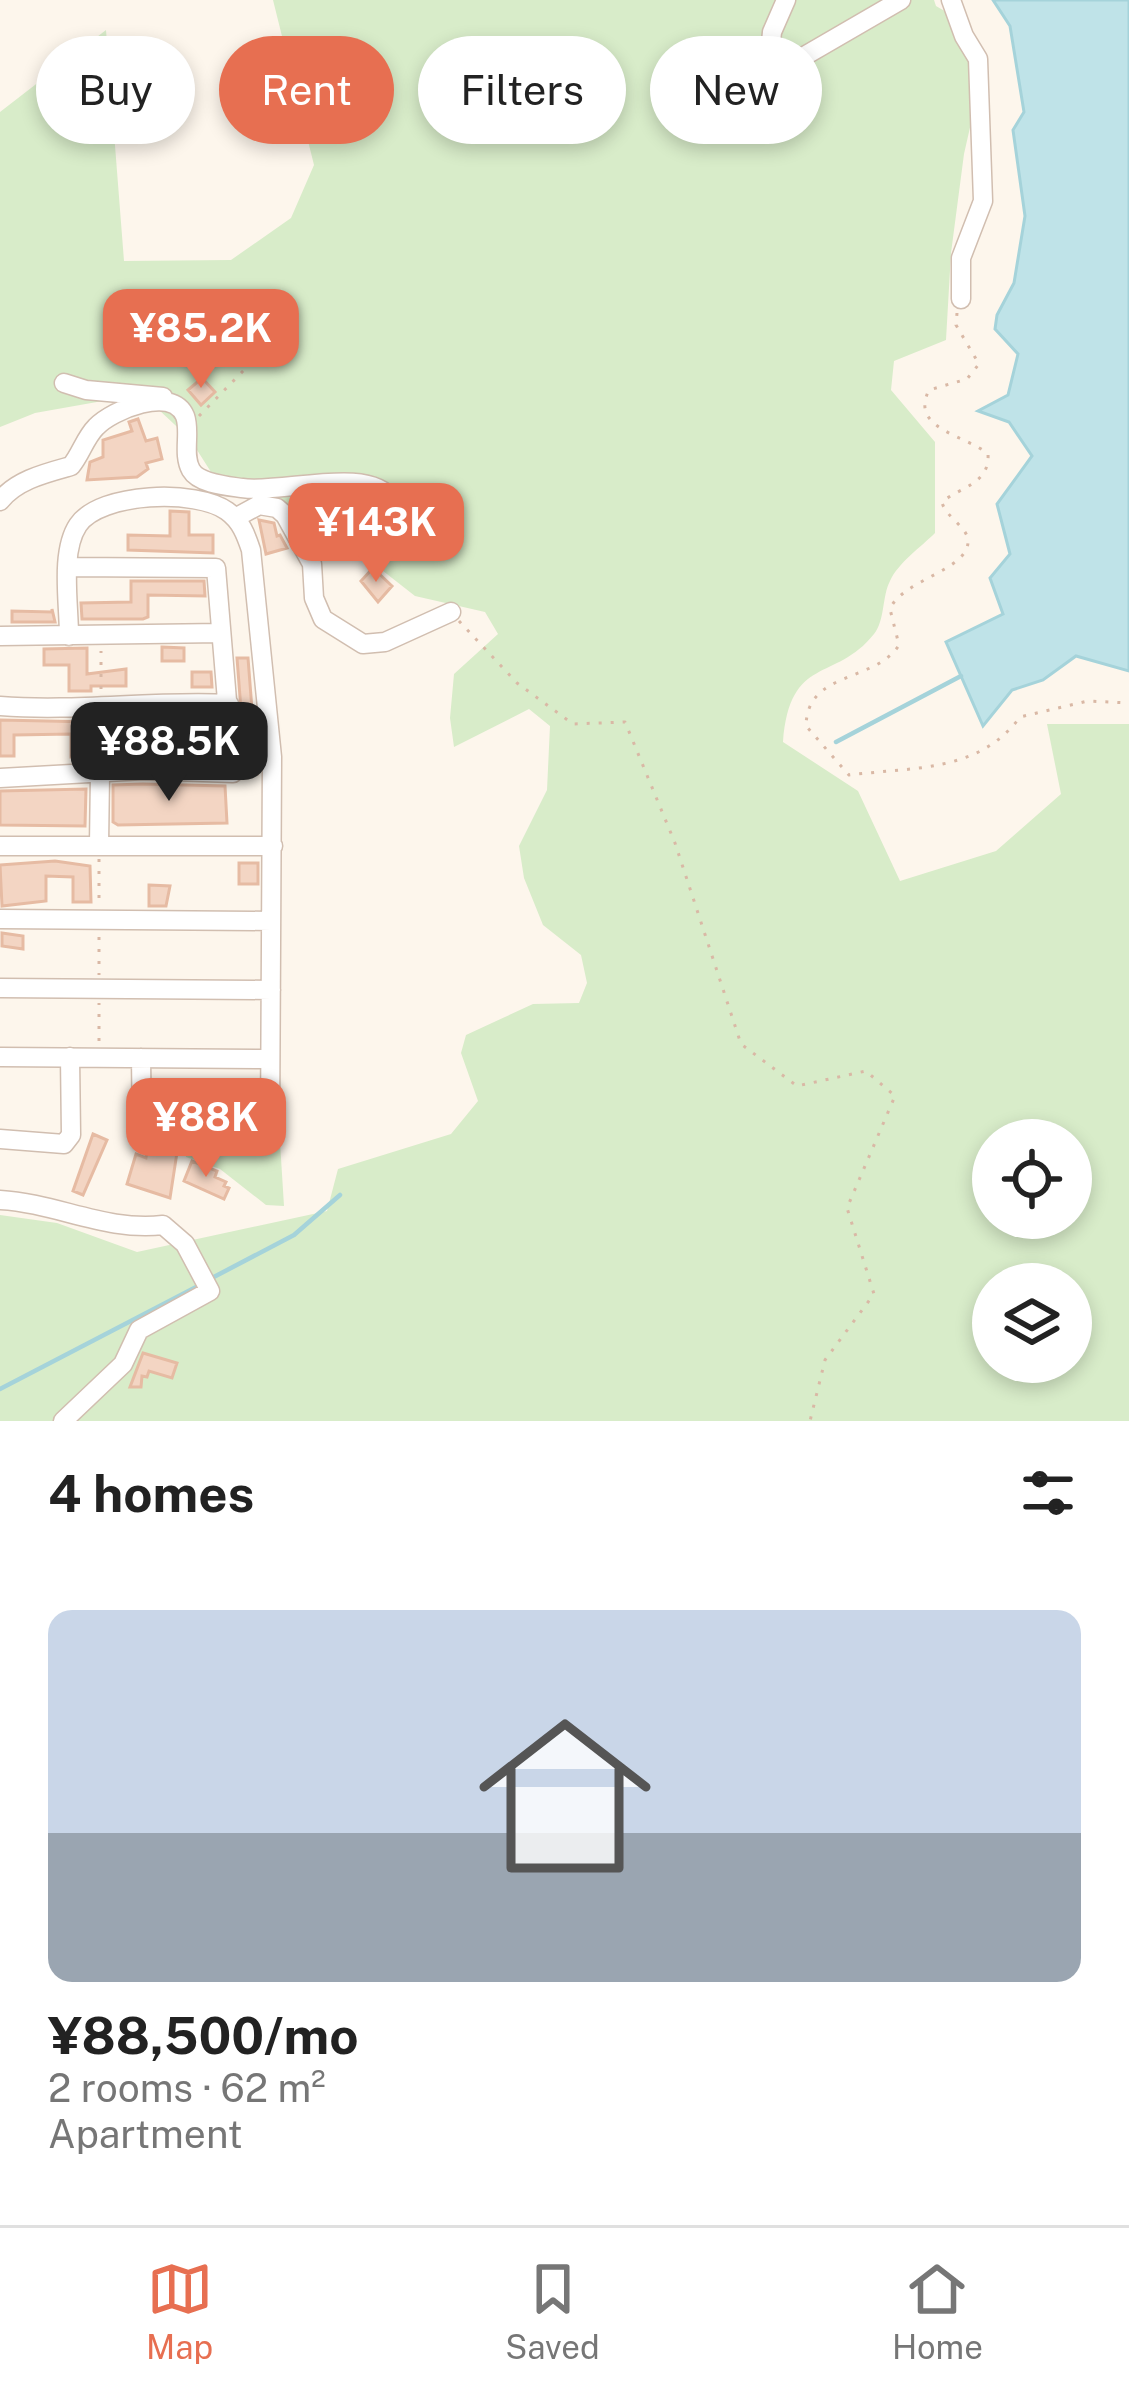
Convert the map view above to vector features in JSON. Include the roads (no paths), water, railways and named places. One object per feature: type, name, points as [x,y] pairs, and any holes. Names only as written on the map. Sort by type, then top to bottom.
[{"type":"street","points":[[787,0],[772,32],[770,53],[782,68],[797,64],[901,0]]},
{"type":"street","points":[[951,0],[978,59],[983,200],[961,258],[961,299]]},
{"type":"street","points":[[64,383],[86,391],[161,394],[165,401]]},
{"type":"street","points":[[0,501],[37,476],[71,466],[94,429],[112,413],[165,401],[178,406],[186,418],[189,467],[196,477],[249,489],[356,480],[386,491],[392,500],[378,523],[376,552]]},
{"type":"street","points":[[68,636],[75,530],[94,508],[111,502],[197,499],[218,505],[235,518],[251,550],[272,757],[270,1132],[142,1132],[141,1058]]},
{"type":"street","points":[[235,518],[259,505],[277,508],[285,515],[313,564],[314,598],[323,619],[363,644],[385,642],[451,612]]},
{"type":"street","points":[[0,778],[143,770],[233,773],[216,568],[69,567]]},
{"type":"street","points":[[0,636],[220,629],[258,621]]},
{"type":"street","points":[[0,706],[229,704]]},
{"type":"street","points":[[99,845],[100,775]]},
{"type":"street","points":[[0,846],[274,846]]},
{"type":"street","points":[[0,919],[271,921]]},
{"type":"street","points":[[0,988],[271,990]]},
{"type":"street","points":[[0,1057],[270,1059]]},
{"type":"street","points":[[0,1139],[64,1144],[71,1136],[70,1057]]},
{"type":"street","points":[[0,1200],[25,1201],[137,1228],[163,1225],[185,1244],[210,1291],[139,1330],[123,1364],[63,1421]]},
{"type":"water","points":[[993,0],[1129,0],[1129,671],[1076,656],[1043,680],[1012,690],[983,726],[946,642],[1003,614],[990,578],[1010,554],[997,504],[1032,456],[1009,422],[978,411],[1008,395],[1018,354],[995,329],[1014,283],[1025,216],[1013,130],[1024,112],[1010,26]]},
{"type":"waterway","points":[[836,742],[961,676]]},
{"type":"waterway","points":[[210,1279],[294,1235],[340,1195]]},
{"type":"waterway","points":[[0,1389],[200,1285]]}]
